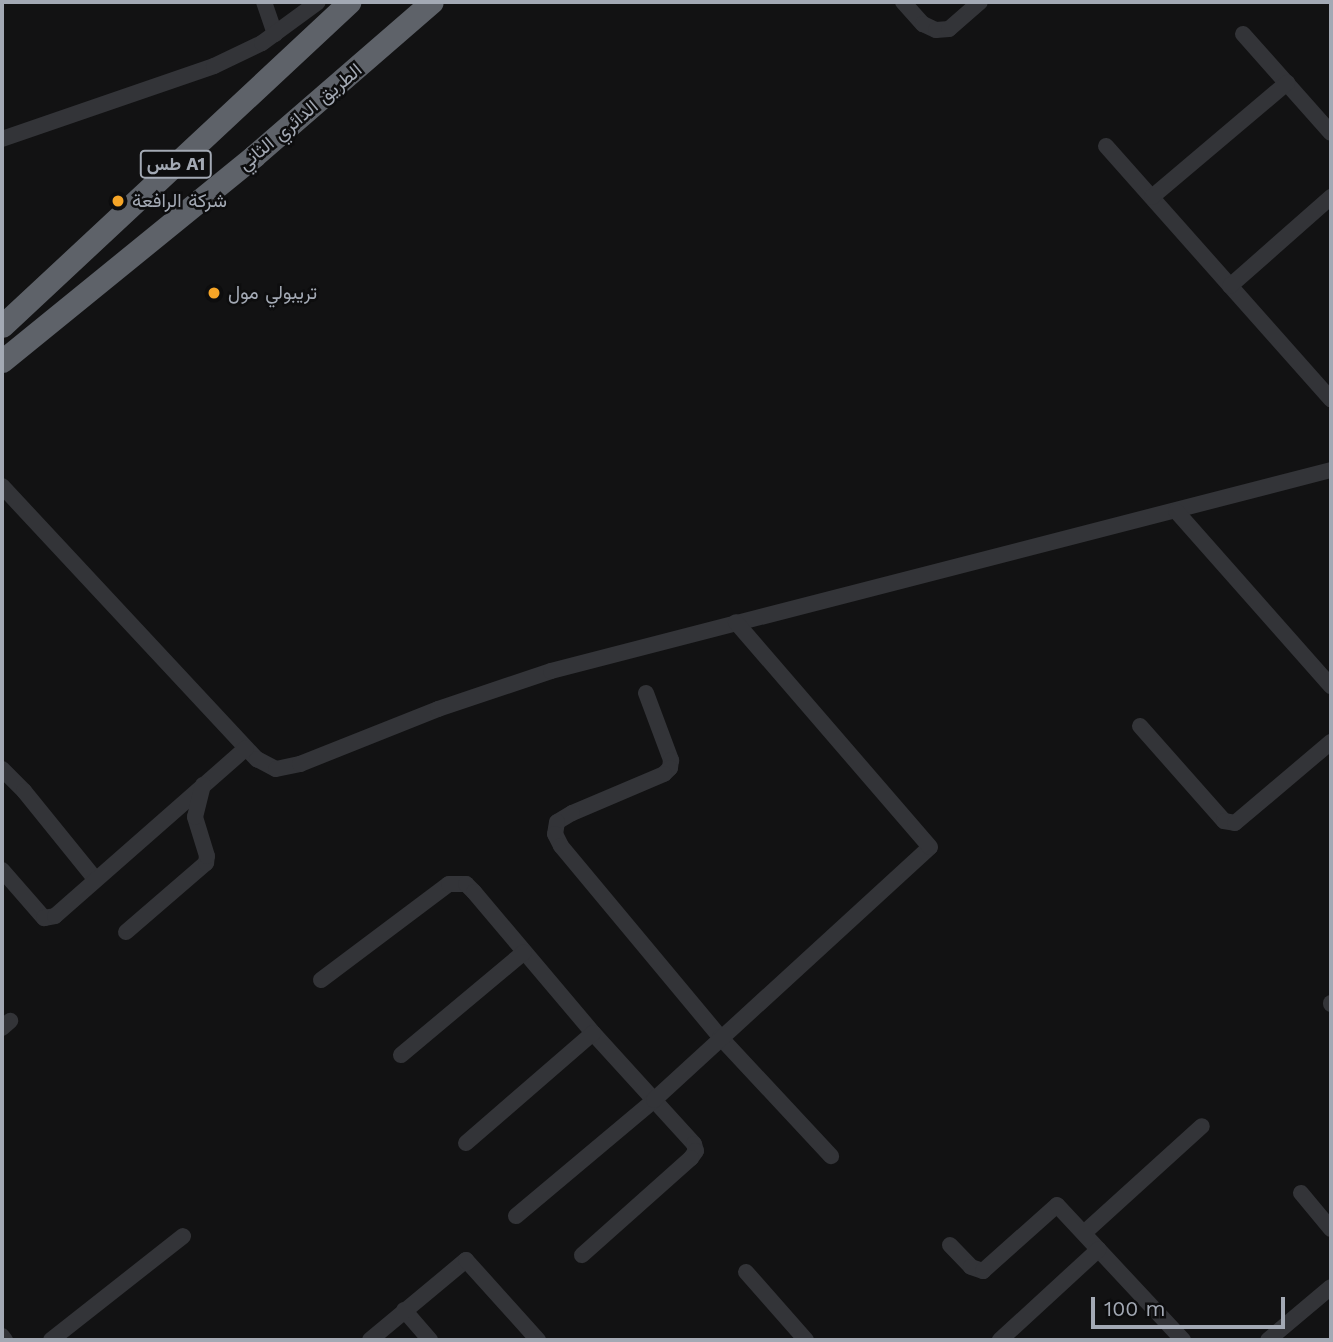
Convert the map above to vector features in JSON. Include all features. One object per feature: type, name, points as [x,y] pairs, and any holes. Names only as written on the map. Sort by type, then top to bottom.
[{"type":"highway","name":"طس A1","points":[[2,326],[349,2]]},
{"type":"highway","points":[[228,115],[268,90],[369,2]]},
{"type":"highway","points":[[254,156],[295,108],[412,2]]},
{"type":"highway","name":"الطريق الدائري الثاني","points":[[2,361],[254,156],[432,2]]},
{"type":"street","points":[[264,2],[275,34]]},
{"type":"street","points":[[2,139],[180,79],[246,52],[318,2]]},
{"type":"street","points":[[903,2],[923,24],[936,30],[950,29],[979,2]]},
{"type":"street","points":[[1244,34],[1331,133]]},
{"type":"street","points":[[1152,197],[1287,83]]},
{"type":"street","points":[[1106,146],[1331,399]]},
{"type":"street","points":[[1230,286],[1331,197]]},
{"type":"street","points":[[2,486],[246,748],[265,766],[276,769],[300,764],[438,709],[551,671],[1331,470]]},
{"type":"street","points":[[1176,511],[1331,686]]},
{"type":"street","points":[[516,1216],[654,1100],[930,847],[736,622]]},
{"type":"street","points":[[646,693],[671,760],[670,768],[664,774],[572,813],[557,822],[555,834],[561,846],[720,1037],[831,1156]]},
{"type":"street","points":[[1140,726],[1224,821],[1235,823],[1331,742]]},
{"type":"street","points":[[2,870],[47,919],[60,912],[246,748]]},
{"type":"street","points":[[2,769],[24,791],[96,880]]},
{"type":"street","points":[[126,932],[206,863],[208,856],[195,817],[204,785]]},
{"type":"street","points":[[321,980],[449,884],[466,884],[593,1033],[694,1144],[696,1151],[582,1255]]},
{"type":"street","points":[[401,1055],[524,953]]},
{"type":"street","points":[[466,1143],[593,1033]]},
{"type":"street","points":[[1084,1233],[1202,1126]]},
{"type":"street","points":[[1301,1193],[1331,1229]]},
{"type":"street","points":[[950,1245],[971,1267],[983,1271],[1058,1205],[1183,1340]]},
{"type":"street","points":[[51,1340],[183,1237]]},
{"type":"street","points":[[1000,1340],[1099,1249]]},
{"type":"street","points":[[370,1340],[466,1260],[538,1340]]},
{"type":"street","points":[[746,1272],[806,1340]]},
{"type":"street","points":[[1268,1340],[1331,1287]]},
{"type":"street","points":[[404,1310],[430,1340]]},
{"type":"street","points":[[2,1336],[5,1340]]},
{"type":"place","name":"شركة الرافعة","points":[[118,201]]},
{"type":"place","name":"تريبولي مول","points":[[214,293]]}]
